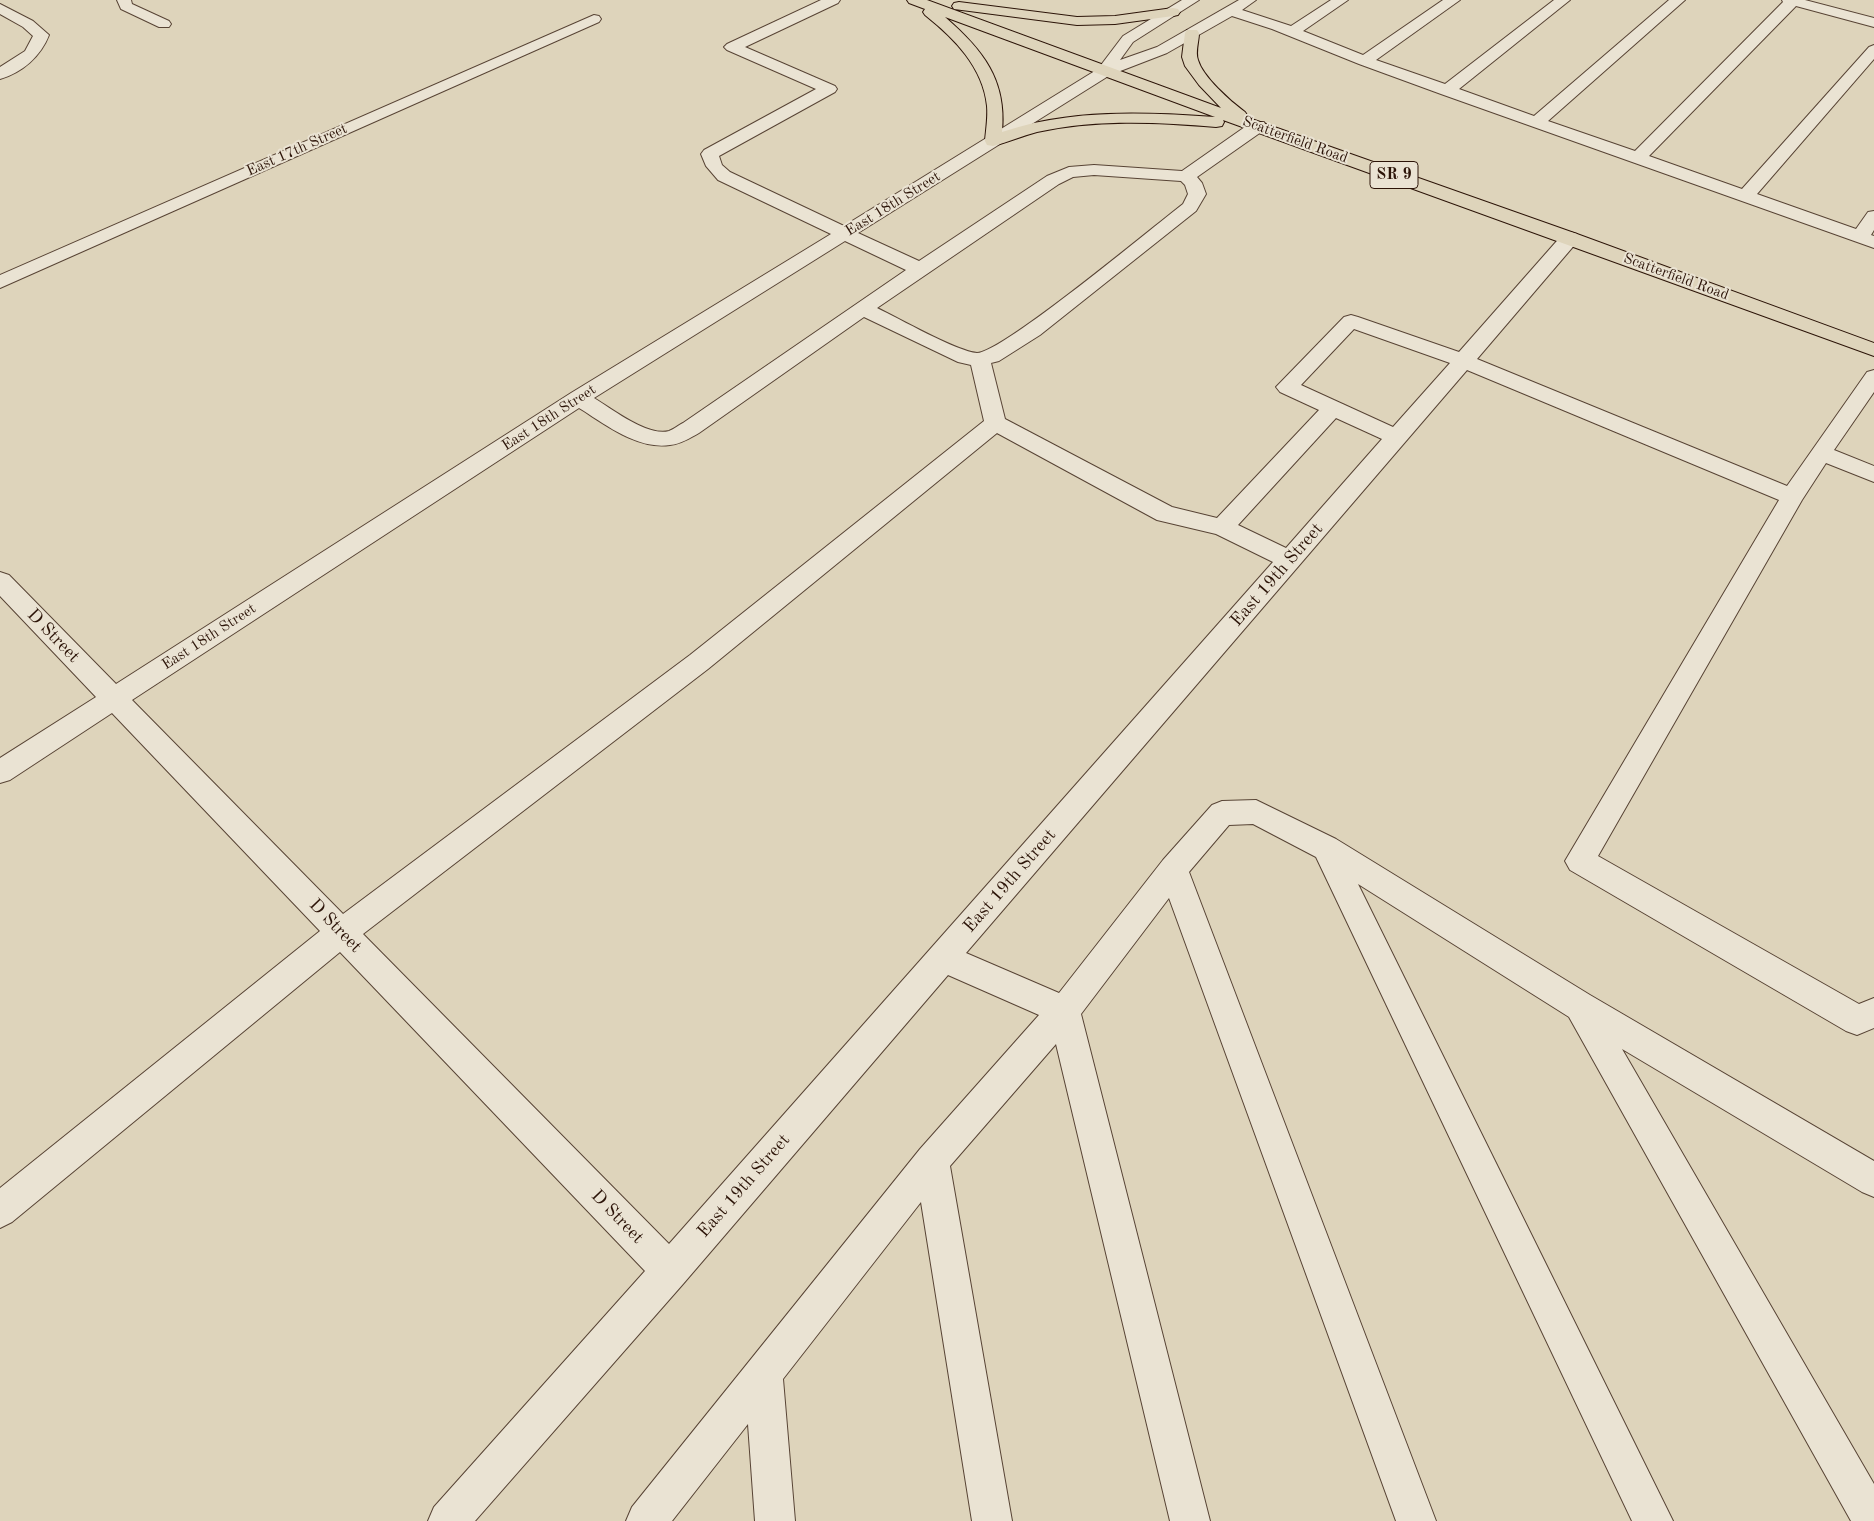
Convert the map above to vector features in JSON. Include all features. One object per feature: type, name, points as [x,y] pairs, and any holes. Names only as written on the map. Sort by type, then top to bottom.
[{"type":"main road","points":[[915,0],[1077,21],[1114,20],[1182,7]]},
{"type":"main road","points":[[915,0],[941,20],[973,55],[990,80],[995,105],[993,141],[1042,126],[1100,120],[1175,118],[1258,126]]},
{"type":"main road","name":"Scatterfield Road","points":[[915,0],[1104,72],[1570,238],[1874,350]]},
{"type":"main road","points":[[1192,33],[1190,60],[1204,81],[1231,109],[1258,126]]},
{"type":"street","points":[[124,0],[126,6],[164,24]]},
{"type":"street","points":[[833,0],[732,47],[829,89],[710,154],[714,169],[724,176],[920,269]]},
{"type":"street","points":[[1157,0],[1182,7]]},
{"type":"street","points":[[1104,72],[1162,50],[1249,0]]},
{"type":"street","points":[[1292,32],[1341,0]]},
{"type":"street","points":[[1364,61],[1453,0]]},
{"type":"street","points":[[1447,90],[1563,0]]},
{"type":"street","points":[[1538,122],[1678,0]]},
{"type":"street","points":[[1638,158],[1791,1],[1874,22]]},
{"type":"street","points":[[1104,72],[1128,39],[1182,7]]},
{"type":"street","points":[[0,8],[28,24],[40,35],[38,46],[28,56],[0,74]]},
{"type":"street","points":[[1231,10],[1364,61],[1867,239],[1874,216]]},
{"type":"street","name":"East 17th Street","points":[[0,282],[594,19]]},
{"type":"street","points":[[1746,196],[1874,50]]},
{"type":"street","name":"East 18th Street","points":[[0,772],[579,398],[1104,72]]},
{"type":"street","points":[[579,398],[633,431],[654,438],[670,438],[691,428],[920,269],[1053,180],[1069,172],[1094,170],[1186,176],[1258,126]]},
{"type":"street","points":[[864,309],[965,358],[980,359],[992,357],[1034,331],[1190,207],[1197,194],[1193,184],[1186,176]]},
{"type":"street","name":"East 19th Street","points":[[448,1521],[670,1271],[1570,238]]},
{"type":"street","points":[[1397,437],[1287,387],[1351,321],[1462,360],[1792,497]]},
{"type":"street","points":[[980,359],[995,423],[1164,514],[1222,527],[1290,560]]},
{"type":"street","points":[[1874,377],[1792,497],[1580,861],[1857,1020],[1874,1013]]},
{"type":"street","points":[[1222,527],[1333,408]]},
{"type":"street","points":[[0,1210],[341,933],[700,662],[995,423]]},
{"type":"street","points":[[1821,453],[1874,474]]},
{"type":"street","name":"D Street","points":[[0,581],[670,1271]]},
{"type":"street","points":[[646,1521],[932,1161],[1064,1011],[1174,869],[1222,813],[1256,812],[1326,848],[1579,1006],[1874,1180]]},
{"type":"street","points":[[1326,848],[1653,1521]]},
{"type":"street","points":[[1174,869],[1416,1521]]},
{"type":"street","points":[[942,958],[1064,1011]]},
{"type":"street","points":[[1579,1006],[1872,1521]]},
{"type":"street","points":[[1064,1011],[1190,1521]]},
{"type":"street","points":[[932,1161],[992,1521]]},
{"type":"street","points":[[763,1374],[775,1521]]}]
